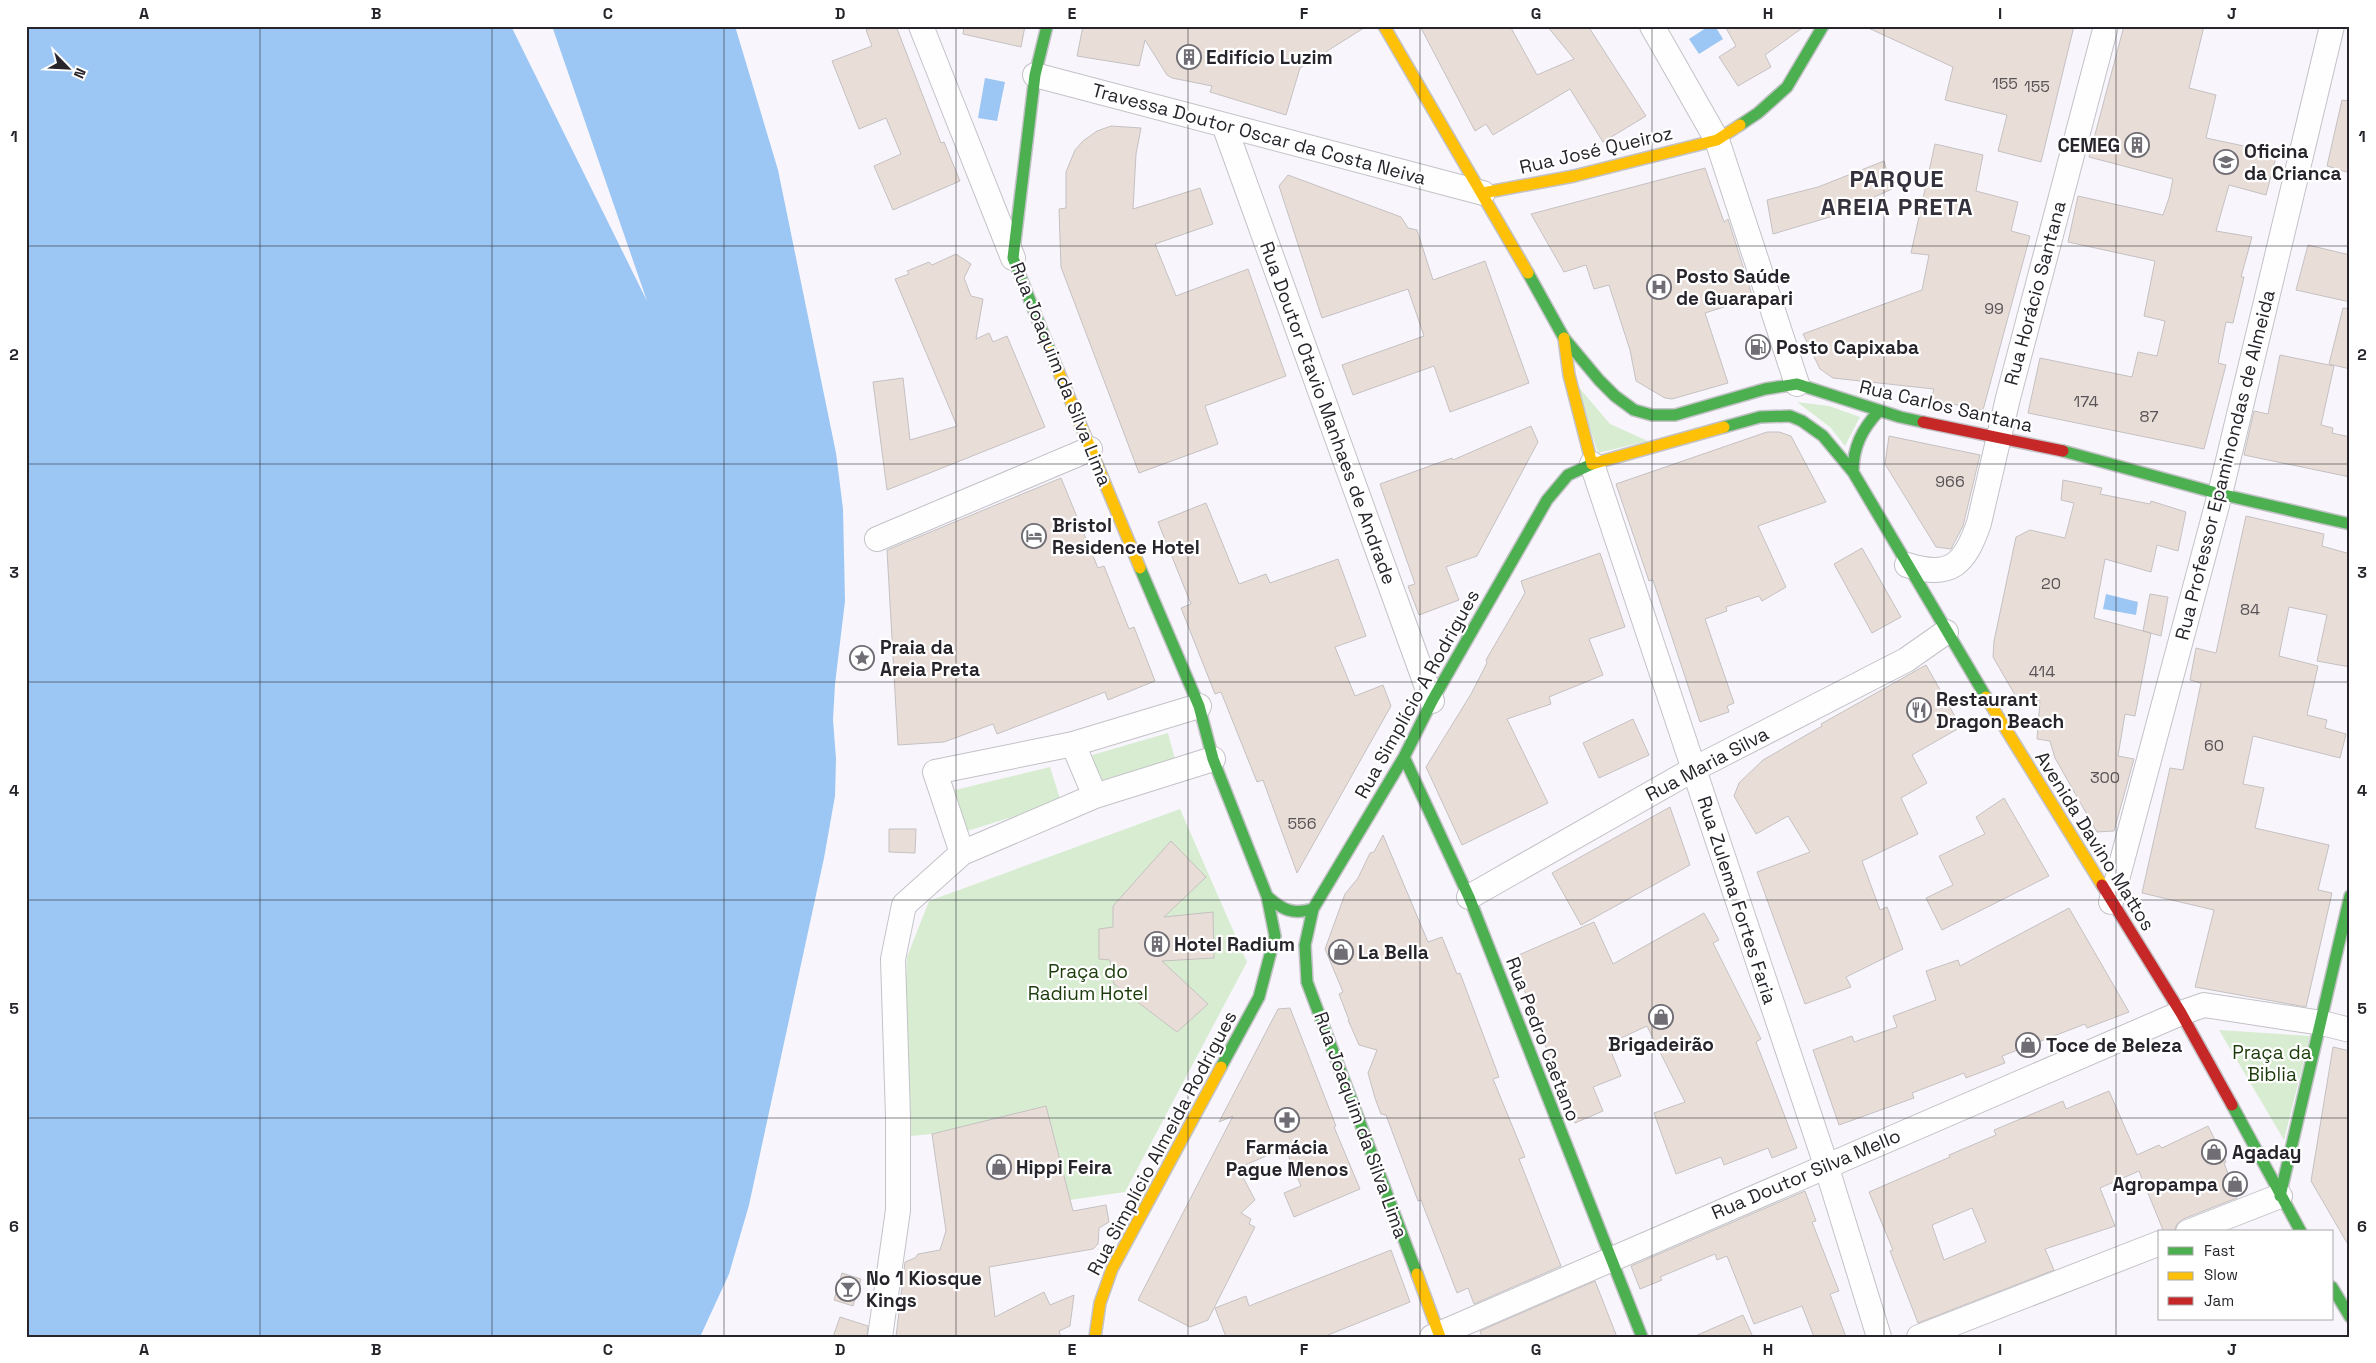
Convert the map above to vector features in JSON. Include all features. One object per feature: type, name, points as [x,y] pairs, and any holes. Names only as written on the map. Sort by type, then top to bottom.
[{"type":"street","points":[[921,26],[1013,258]]},
{"type":"street","name":"Rua Joaquim da Silva Lima","points":[[1047,26],[1035,74],[1013,258],[1090,449],[1199,706],[1213,759],[1267,896],[1275,936],[1259,997]]},
{"type":"street","name":"Rua Carlos Santana","points":[[1384,26],[1483,193],[1564,338],[1586,366],[1614,396],[1634,410],[1652,415],[1675,415],[1765,389],[1797,384],[1879,411],[2036,444],[2220,494],[2350,524]]},
{"type":"street","points":[[1652,26],[1717,140],[1797,384]]},
{"type":"street","name":"Rua José Queiroz","points":[[1483,193],[1574,176],[1717,140],[1758,113],[1787,88],[1823,26]]},
{"type":"street","name":"Rua Horácio Santana","points":[[1906,565],[1920,569],[1942,571],[1953,566],[1973,540],[1979,523],[1999,436],[2106,26]]},
{"type":"street","name":"Rua Professor Epaminondas de Almeida","points":[[2111,902],[2220,494],[2332,26]]},
{"type":"street","points":[[2344,26],[2350,28]]},
{"type":"street","name":"Travessa Doutor Oscar da Costa Neiva","points":[[1035,74],[1483,193]]},
{"type":"street","name":"Rua Doutor Otavio Manhaes de Andrade","points":[[1224,125],[1432,701]]},
{"type":"street","name":"Rua Carlos Santana","points":[[1564,338],[1569,375],[1592,464]]},
{"type":"street","points":[[1853,472],[1852,459],[1860,433],[1879,411]]},
{"type":"street","points":[[1592,464],[1772,415],[1790,416],[1811,427],[1823,436],[1853,472]]},
{"type":"street","points":[[877,540],[1090,449]]},
{"type":"street","name":"Rua Simplício A Rodrigues","points":[[1313,909],[1404,757],[1432,701],[1547,500],[1568,476],[1592,464]]},
{"type":"street","name":"Rua Zulema Fortes Faria","points":[[1592,464],[1826,1165],[1879,1337]]},
{"type":"street","name":"Avenida Davino Mattos","points":[[1853,472],[1946,632],[2181,1013],[2300,1230]]},
{"type":"street","name":"Rua Maria Silva","points":[[1469,897],[1694,769],[1906,660],[1946,632]]},
{"type":"street","points":[[962,853],[935,772],[1073,744],[1199,706]]},
{"type":"street","points":[[1073,744],[1095,796]]},
{"type":"street","name":"Rua Pedro Caetano","points":[[1404,757],[1469,897],[1642,1337]]},
{"type":"street","points":[[880,1337],[898,1210],[898,1117],[893,959],[904,905],[962,853],[1095,796],[1213,759]]},
{"type":"street","points":[[1267,896],[1282,910],[1299,914],[1313,909]]},
{"type":"street","points":[[2193,1230],[2280,1196],[2322,1023],[2350,896]]},
{"type":"street","name":"Rua Joaquim da Silva Lima","points":[[1313,909],[1304,949],[1307,982],[1437,1336]]},
{"type":"street","points":[[1292,975],[1307,982]]},
{"type":"street","points":[[1259,997],[1272,984]]},
{"type":"street","name":"Rua Simplício Almeida Rodrigues","points":[[1096,1337],[1100,1303],[1112,1269],[1259,997]]},
{"type":"street","name":"Rua Doutor Silva Mello","points":[[1437,1336],[1826,1165],[2181,1013],[2204,1005],[2322,1023],[2350,1030]]},
{"type":"street","points":[[1919,1337],[2158,1244]]},
{"type":"street","points":[[2334,1290],[2350,1318]]},
{"type":"green space","points":[[1576,384],[1610,424],[1648,441],[1598,453]]},
{"type":"green space","points":[[1797,402],[1829,406],[1860,417],[1845,446],[1830,427]]},
{"type":"green space","points":[[1168,733],[1175,759],[1099,781],[1092,755]]},
{"type":"green space","points":[[1050,767],[1061,802],[967,831],[955,790]]},
{"type":"green space","name":"Praça do Radium Hotel","points":[[1180,809],[1247,962],[1125,1192],[1070,1200],[1046,1106],[932,1134],[901,1137],[907,957],[929,901]]},
{"type":"green space","name":"Praça da Biblia","points":[[2219,1030],[2310,1036],[2284,1140]]},
{"type":"water","points":[[26,26],[511,26],[647,301],[552,26],[735,26],[778,170],[836,453],[843,509],[845,601],[835,684],[833,720],[836,759],[835,796],[824,858],[749,1205],[729,1274],[700,1337],[26,1337]]},
{"type":"water","points":[[1709,26],[1715,26],[1723,39],[1699,54],[1689,39]]},
{"type":"water","points":[[985,78],[1005,82],[997,121],[978,118]]},
{"type":"water","points":[[2106,594],[2138,602],[2136,615],[2103,609]]},
{"type":"building","points":[[876,26],[896,26],[941,143],[944,142],[960,181],[893,210],[874,166],[901,154],[886,118],[859,129],[832,61],[872,46],[866,30]]},
{"type":"building","points":[[964,26],[1025,26],[1021,47],[963,34]]},
{"type":"building","points":[[1083,26],[1367,26],[1300,68],[1286,115],[1210,92],[1212,86],[1172,78],[1167,75],[1145,40],[1139,66],[1077,56]]},
{"type":"building","points":[[1420,26],[1510,26],[1537,75],[1574,59],[1547,26],[1588,26],[1646,116],[1603,142],[1570,89],[1493,135],[1486,124],[1475,131]]},
{"type":"building","points":[[1725,26],[1805,26],[1765,55],[1771,67],[1738,86],[1719,57],[1736,46]]},
{"type":"building","points":[[1864,26],[2074,26],[2041,162],[1998,151],[2007,115],[1945,100],[1953,67]]},
{"type":"building","points":[[2124,26],[2204,26],[2189,88],[2216,95],[2206,138],[2277,153],[2266,195],[2229,185],[2216,231],[2252,237],[2241,277],[2244,277],[2233,323],[2226,322],[2218,363],[2226,365],[2204,449],[2028,413],[2040,358],[2132,377],[2138,352],[2157,356],[2165,321],[2144,316],[2155,261],[2068,242],[2078,196],[2163,215],[2169,198],[2173,179],[2089,157]]},
{"type":"building","points":[[2342,100],[2350,101],[2350,173],[2327,166]]},
{"type":"building","points":[[1111,126],[1141,128],[1136,154],[1133,209],[1200,188],[1213,224],[1155,244],[1176,296],[1248,269],[1286,376],[1205,406],[1218,444],[1139,473],[1061,267],[1059,209],[1066,208],[1066,172],[1075,150],[1083,141],[1097,131]]},
{"type":"building","points":[[1935,144],[1983,155],[1976,191],[2018,202],[2011,231],[2030,236],[1983,410],[1931,400],[1934,389],[1833,378],[1820,369],[1803,334],[1922,290],[1929,255],[1911,253]]},
{"type":"building","points":[[1884,161],[1892,189],[1830,217],[1773,234],[1767,200],[1818,187]]},
{"type":"building","points":[[1705,168],[1724,222],[1728,219],[1754,301],[1730,305],[1705,313],[1728,383],[1672,399],[1665,398],[1636,381],[1630,350],[1609,285],[1594,289],[1586,265],[1564,272],[1531,214]]},
{"type":"building","points":[[1288,175],[1401,217],[1408,228],[1417,230],[1433,280],[1485,261],[1529,383],[1450,412],[1434,366],[1353,395],[1342,365],[1424,336],[1408,289],[1322,318],[1279,186]]},
{"type":"building","points":[[2308,245],[2350,255],[2350,302],[2296,290]]},
{"type":"building","points":[[956,254],[971,264],[964,278],[971,296],[983,299],[976,339],[989,333],[993,342],[1007,336],[1045,427],[887,490],[873,382],[903,378],[910,440],[957,426],[895,279],[909,274],[907,271],[929,262],[932,265]]},
{"type":"building","points":[[2343,308],[2350,309],[2350,369],[2329,364]]},
{"type":"building","points":[[2280,355],[2334,366],[2321,425],[2333,428],[2332,433],[2350,437],[2350,477],[2244,455],[2254,411],[2268,414]]},
{"type":"building","points":[[1531,426],[1538,442],[1477,556],[1446,567],[1459,600],[1419,615],[1408,586],[1415,584],[1380,484],[1452,458],[1453,460]]},
{"type":"building","points":[[1767,432],[1779,432],[1791,436],[1826,502],[1758,526],[1786,587],[1762,601],[1759,596],[1726,607],[1727,611],[1705,619],[1734,703],[1727,706],[1729,712],[1700,722],[1653,580],[1649,581],[1616,484]]},
{"type":"building","points":[[1889,436],[1980,455],[1963,526],[1951,549],[1936,547],[1885,464]]},
{"type":"building","points":[[1061,478],[1098,568],[1104,566],[1129,629],[1134,627],[1155,681],[1108,700],[1105,692],[997,734],[993,724],[944,742],[898,745],[887,550]]},
{"type":"building","points":[[2063,480],[2102,488],[2100,494],[2150,504],[2151,501],[2186,512],[2178,551],[2157,545],[2151,572],[2105,559],[2094,618],[2151,633],[2135,716],[2125,714],[2118,756],[2134,759],[2114,831],[2097,832],[2055,758],[2050,741],[2037,739],[2040,701],[2015,695],[1993,657],[1994,641],[2016,537],[2030,530],[2065,538],[2074,503],[2061,500]]},
{"type":"building","points":[[1206,503],[1239,584],[1266,574],[1270,583],[1338,559],[1366,636],[1335,647],[1355,696],[1383,685],[1391,706],[1297,873],[1263,780],[1257,782],[1221,692],[1215,694],[1181,608],[1191,604],[1158,522]]},
{"type":"building","points":[[2246,516],[2324,534],[2322,546],[2350,554],[2350,667],[2317,661],[2327,615],[2289,607],[2279,656],[2318,666],[2307,715],[2327,720],[2325,728],[2346,734],[2340,758],[2253,736],[2243,784],[2264,788],[2255,828],[2329,845],[2318,890],[2332,893],[2306,1007],[2195,987],[2214,910],[2142,893],[2170,768],[2183,770],[2201,683],[2190,680],[2196,648],[2216,653]]},
{"type":"building","points":[[1862,548],[1901,617],[1872,633],[1834,564]]},
{"type":"building","points":[[1600,553],[1625,627],[1589,639],[1603,675],[1549,697],[1551,704],[1507,719],[1548,803],[1462,845],[1426,767],[1471,694],[1487,663],[1486,660],[1525,593],[1521,581]]},
{"type":"building","points":[[2150,594],[2168,597],[2161,636],[2143,631]]},
{"type":"building","points":[[1926,665],[1961,727],[1912,755],[1927,783],[1901,798],[1918,834],[1862,861],[1880,910],[1887,907],[1903,949],[1846,977],[1851,987],[1805,1004],[1757,872],[1810,852],[1788,816],[1756,834],[1734,796],[1739,783],[1763,760],[1822,726],[1821,724]]},
{"type":"building","points":[[1633,719],[1649,755],[1599,778],[1583,743]]},
{"type":"building","points":[[2004,798],[2049,876],[1942,930],[1926,898],[1953,885],[1939,856],[1985,834],[1976,817]]},
{"type":"building","points":[[1670,807],[1690,865],[1581,925],[1552,873]]},
{"type":"building","points":[[889,829],[916,829],[915,853],[889,852]]},
{"type":"building","points":[[1383,835],[1428,942],[1442,937],[1457,974],[1460,973],[1499,1077],[1493,1079],[1525,1157],[1519,1159],[1561,1266],[1474,1304],[1468,1288],[1457,1293],[1421,1200],[1418,1201],[1386,1115],[1381,1114],[1368,1073],[1377,1050],[1359,1045],[1339,994],[1343,992],[1325,949],[1345,894],[1358,878],[1370,853],[1374,852]]},
{"type":"building","name":"Hotel Radium","points":[[1171,841],[1206,877],[1164,917],[1213,912],[1214,958],[1162,961],[1208,1004],[1177,1032],[1114,984],[1110,960],[1099,959],[1099,929],[1113,927],[1113,906]]},
{"type":"building","points":[[2069,908],[2129,1012],[2087,1028],[2085,1024],[2002,1056],[2005,1063],[1966,1078],[1964,1073],[1912,1093],[1914,1098],[1839,1125],[1813,1050],[1852,1036],[1854,1042],[1897,1027],[1893,1016],[1936,1000],[1926,971],[1958,960],[1960,966]]},
{"type":"building","points":[[1704,913],[1719,940],[1713,943],[1761,1039],[1756,1042],[1797,1148],[1772,1158],[1768,1148],[1724,1165],[1721,1157],[1676,1174],[1654,1113],[1685,1102],[1647,1026],[1608,1044],[1621,1076],[1593,1087],[1603,1111],[1575,1123],[1512,958],[1594,922],[1613,964]]},
{"type":"building","points":[[1290,1008],[1336,1126],[1334,1127],[1360,1189],[1294,1217],[1284,1193],[1301,1186],[1285,1148],[1238,1168],[1255,1200],[1241,1213],[1251,1219],[1249,1224],[1255,1227],[1208,1320],[1190,1327],[1138,1300],[1233,1116],[1219,1122],[1278,1009]]},
{"type":"building","points":[[2333,1047],[2350,1051],[2350,1248],[2311,1181]]},
{"type":"building","points":[[2109,1091],[2137,1155],[2159,1145],[2162,1148],[2208,1126],[2226,1162],[2224,1163],[2237,1198],[2183,1219],[2177,1224],[2174,1230],[2163,1230],[2139,1171],[2100,1188],[2115,1226],[2045,1249],[2054,1270],[1918,1323],[1890,1251],[1893,1250],[1869,1192],[1996,1135],[1994,1130],[2063,1101],[2066,1109]],"holes":[[[1972,1208],[1986,1242],[1944,1260],[1932,1225]]]},
{"type":"building","points":[[1046,1106],[1073,1211],[1106,1205],[1109,1222],[1099,1228],[1098,1244],[1093,1249],[989,1267],[995,1317],[1044,1292],[1050,1305],[1074,1295],[1070,1326],[1059,1331],[1061,1337],[896,1337],[905,1262],[915,1258],[918,1254],[940,1250],[946,1231],[932,1134]]},
{"type":"building","points":[[1805,1191],[1816,1221],[1812,1222],[1839,1291],[1830,1294],[1846,1337],[1814,1337],[1802,1306],[1754,1324],[1727,1256],[1717,1260],[1715,1254],[1660,1277],[1662,1280],[1640,1289],[1631,1266]]},
{"type":"building","points":[[1391,1250],[1410,1302],[1323,1337],[1226,1337],[1215,1308],[1246,1296],[1249,1306]]},
{"type":"building","name":"No 1 Kiosque Kings","points":[[842,1273],[861,1279],[853,1306],[834,1300]]},
{"type":"building","points":[[1595,1281],[1617,1337],[1482,1337],[1480,1331]]},
{"type":"building","points":[[1743,1315],[1753,1337],[1693,1337]]},
{"type":"building","points":[[840,1317],[868,1326],[867,1337],[833,1337]]},
{"type":"traffic: fast","points":[[1047,26],[1035,75],[1013,258],[1050,351]]},
{"type":"traffic: fast","points":[[1740,125],[1758,113],[1787,87],[1823,26]]},
{"type":"traffic: fast","points":[[1528,273],[1564,338],[1599,380],[1615,396],[1634,410],[1652,415],[1675,415],[1765,389],[1797,384],[1900,417],[1923,422]]},
{"type":"traffic: fast","points":[[1853,472],[1857,446],[1863,432],[1879,411]]},
{"type":"traffic: fast","points":[[1724,427],[1760,417],[1790,416],[1802,421],[1823,436],[1853,472],[1986,697]]},
{"type":"traffic: fast","points":[[2063,451],[2220,494],[2350,524]]},
{"type":"traffic: fast","points":[[1267,896],[1288,910],[1306,911],[1313,909],[1404,757],[1432,701],[1547,500],[1568,475],[1592,464]]},
{"type":"traffic: fast","points":[[1140,568],[1199,706],[1213,759],[1267,896],[1275,936],[1259,997],[1221,1067]]},
{"type":"traffic: fast","points":[[1404,757],[1469,897],[1642,1337]]},
{"type":"traffic: fast","points":[[2280,1196],[2350,896]]},
{"type":"traffic: fast","points":[[1313,909],[1305,945],[1307,982],[1417,1274]]},
{"type":"traffic: fast","points":[[2232,1105],[2300,1230]]},
{"type":"traffic: fast","points":[[2334,1290],[2350,1317]]},
{"type":"traffic: slow","points":[[1384,26],[1528,273]]},
{"type":"traffic: slow","points":[[1483,193],[1574,176],[1717,140],[1740,125]]},
{"type":"traffic: slow","points":[[1564,338],[1569,375],[1592,464],[1724,427]]},
{"type":"traffic: slow","points":[[1050,351],[1140,568]]},
{"type":"traffic: slow","points":[[1986,697],[2102,885]]},
{"type":"traffic: slow","points":[[1095,1337],[1100,1303],[1112,1269],[1221,1067]]},
{"type":"traffic: slow","points":[[1417,1274],[1440,1337]]},
{"type":"traffic: jam","points":[[1923,422],[2063,451]]},
{"type":"traffic: jam","points":[[2102,885],[2181,1013],[2232,1105]]},
{"type":"place","name":"Edifício Luzim","points":[[1189,57]]},
{"type":"place","name":"CEMEG","points":[[2137,145]]},
{"type":"place","name":"Oficina da Crianca","points":[[2226,162]]},
{"type":"place","name":"Posto Saúde de Guarapari","points":[[1659,287]]},
{"type":"place","name":"Posto Capixaba","points":[[1758,347]]},
{"type":"place","name":"Bristol Residence Hotel","points":[[1034,536]]},
{"type":"place","name":"Praia da Areia Preta","points":[[862,658]]},
{"type":"place","name":"Restaurant Dragon Beach","points":[[1919,710]]},
{"type":"place","name":"Hotel Radium","points":[[1157,944]]},
{"type":"place","name":"La Bella","points":[[1341,952]]},
{"type":"place","name":"Brigadeirão","points":[[1661,1017]]},
{"type":"place","name":"Toce de Beleza","points":[[2028,1045]]},
{"type":"place","name":"Farmácia Pague Menos","points":[[1287,1120]]},
{"type":"place","name":"Agaday","points":[[2214,1152]]},
{"type":"place","name":"Hippi Feira","points":[[999,1167]]},
{"type":"place","name":"Agropampa","points":[[2235,1184]]},
{"type":"place","name":"No 1 Kiosque Kings","points":[[848,1289]]},
{"type":"district","name":"PARQUE AREIA PRETA","points":[[1897,192]]}]
